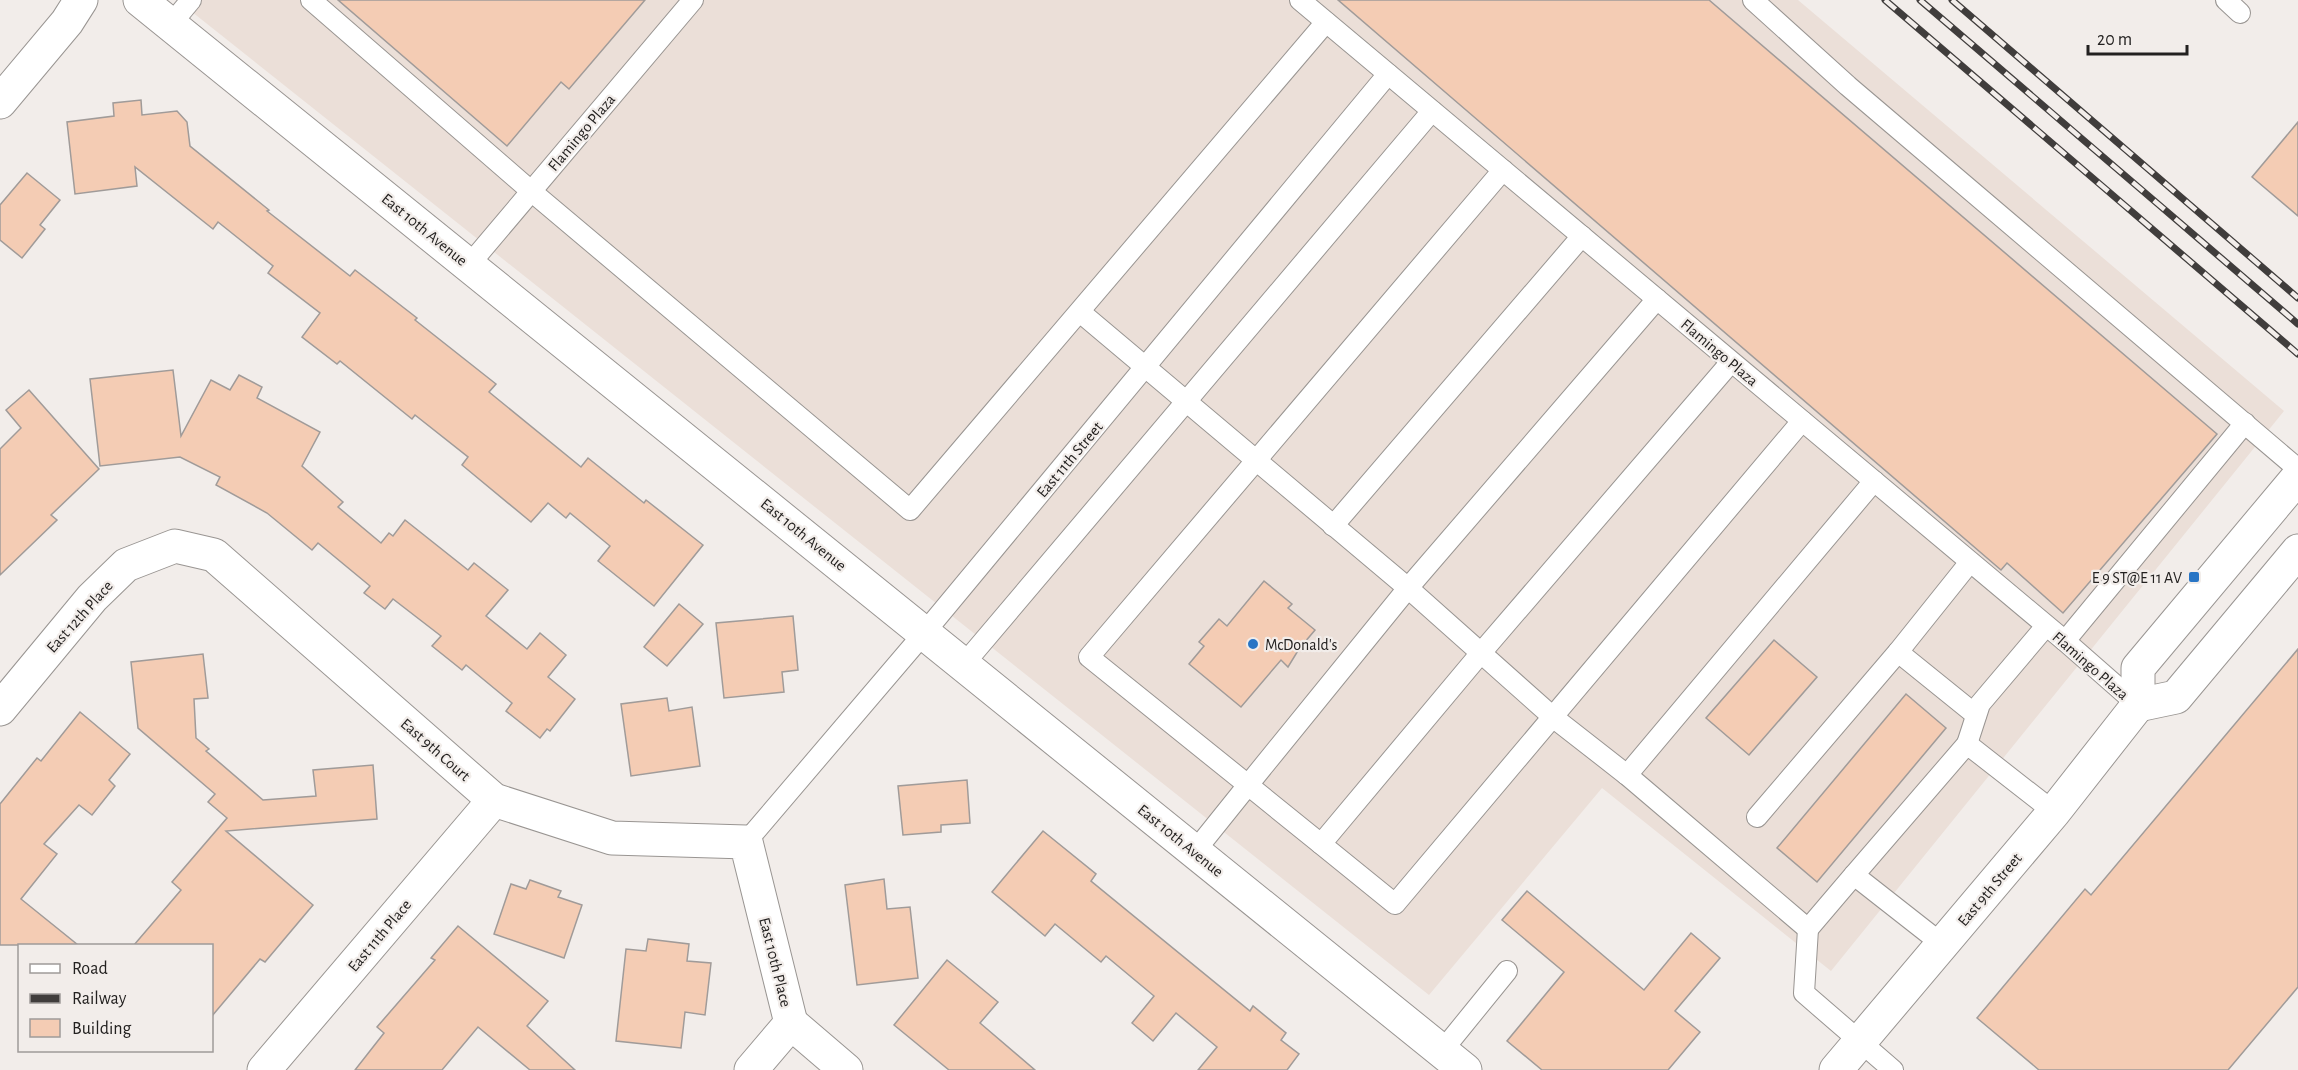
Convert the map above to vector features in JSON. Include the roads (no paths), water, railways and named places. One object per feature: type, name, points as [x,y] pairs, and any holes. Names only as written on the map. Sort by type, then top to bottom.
[{"type":"street","points":[[0,102],[67,22],[81,0]]},
{"type":"street","name":"East 10th Avenue","points":[[140,0],[926,632],[1454,1061]]},
{"type":"street","points":[[2298,477],[2138,668],[2138,705],[2176,697],[2298,551]]},
{"type":"street","name":"East 12th Place","points":[[0,709],[92,598],[126,565],[176,546]]},
{"type":"street","name":"East 9th Court","points":[[176,546],[214,555],[494,800],[612,838],[746,842]]},
{"type":"street","name":"East 9th Street","points":[[1836,1070],[2054,812],[2138,705]]},
{"type":"street","name":"East 11th Place","points":[[264,1070],[494,800]]},
{"type":"street","name":"East 10th Place","points":[[746,842],[791,1023],[752,1070]]},
{"type":"street","points":[[791,1023],[846,1070]]},
{"type":"lane","points":[[171,24],[191,0]]},
{"type":"lane","points":[[311,0],[531,191],[910,510],[1326,22]]},
{"type":"lane","name":"Flamingo Plaza","points":[[469,265],[693,0]]},
{"type":"lane","name":"Flamingo Plaza","points":[[1300,0],[2065,641],[2138,705]]},
{"type":"lane","points":[[1753,0],[1848,86],[2298,469]]},
{"type":"lane","name":"East 11th Street","points":[[746,842],[926,632],[1389,74]]},
{"type":"lane","points":[[964,664],[1432,111]]},
{"type":"lane","points":[[1503,170],[1089,657],[1395,904],[1802,421]]},
{"type":"lane","points":[[1333,526],[1582,236]]},
{"type":"lane","points":[[1195,850],[1408,588],[1657,299]]},
{"type":"lane","points":[[1080,312],[1408,588],[1554,718],[1627,775],[1808,929]]},
{"type":"lane","points":[[1321,844],[1480,654],[1731,362]]},
{"type":"lane","points":[[2065,641],[2245,423]]},
{"type":"lane","points":[[1627,775],[1874,482]]},
{"type":"lane","points":[[1757,817],[1898,652],[1970,562]]},
{"type":"lane","points":[[1893,1070],[1804,993],[1808,929],[1967,744],[1980,704],[2046,626]]},
{"type":"lane","points":[[1898,652],[1976,715]]},
{"type":"lane","points":[[1967,744],[2054,812]]},
{"type":"lane","points":[[1854,875],[1942,944]]},
{"type":"lane","points":[[1454,1061],[1506,971]]},
{"type":"railway","points":[[1885,0],[2298,354]]},
{"type":"railway","points":[[1920,0],[2298,324]]},
{"type":"railway","points":[[1952,0],[2298,298]]},
{"type":"place","name":"E 9 ST@E 11 AV","points":[[2194,577]]},
{"type":"place","name":"McDonald's","points":[[1253,644]]}]
